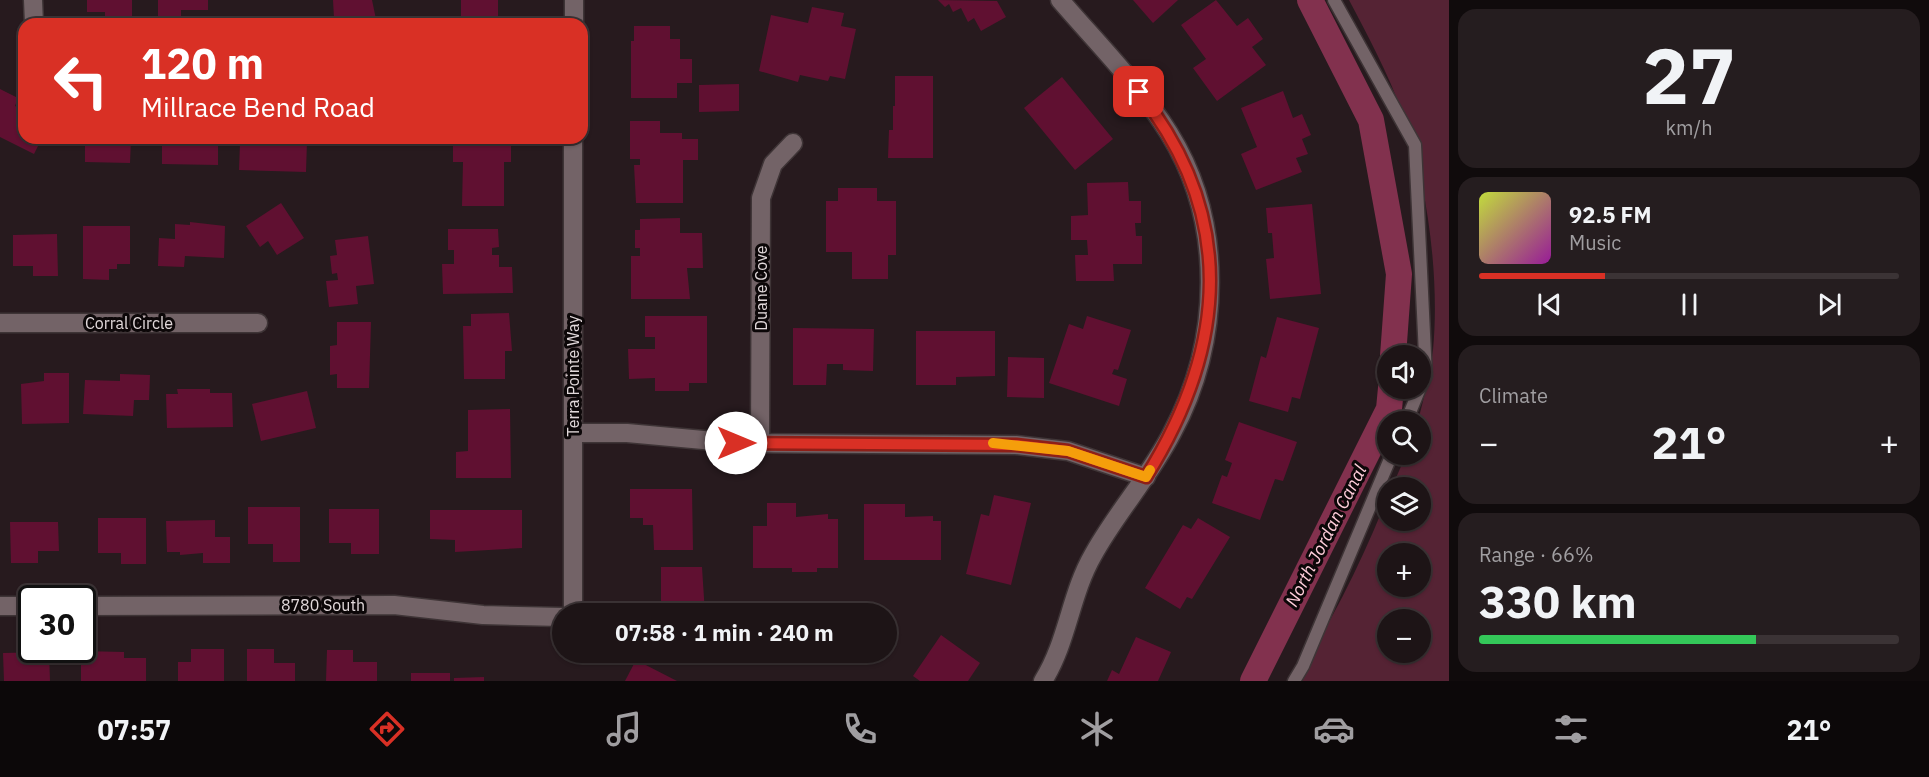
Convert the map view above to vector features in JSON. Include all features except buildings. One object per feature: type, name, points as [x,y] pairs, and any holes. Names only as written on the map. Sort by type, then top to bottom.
[{"type":"street","points":[[33,0],[34,18]]},
{"type":"street","points":[[574,0],[574,18]]},
{"type":"street","points":[[1043,681],[1064,639],[1086,568],[1146,477],[1173,431],[1197,369],[1209,308],[1210,264],[1205,229],[1191,179],[1170,134],[1139,92],[1060,0]]},
{"type":"street","name":"Duane Cove","points":[[760,443],[761,198],[773,164],[793,143]]},
{"type":"street","name":"Terra Pointe Way","points":[[573,144],[573,603]]},
{"type":"street","name":"Corral Circle","points":[[0,323],[258,323]]},
{"type":"street","points":[[573,433],[627,433],[760,443],[986,443],[1035,446],[1094,458],[1146,477]]},
{"type":"street","name":"8780 South","points":[[96,606],[393,605],[483,615],[552,617]]},
{"type":"street","points":[[0,606],[18,606]]},
{"type":"lane","points":[[1334,0],[1415,145],[1425,345]]},
{"type":"lane","points":[[1294,681],[1303,666],[1387,465]]},
{"type":"shaded area","points":[[1349,0],[1449,0],[1449,681],[1295,681],[1345,591],[1377,522],[1377,531],[1431,531],[1431,477],[1396,477],[1402,465],[1431,465],[1431,411],[1421,411],[1424,399],[1431,399],[1431,362],[1435,322],[1430,230],[1411,139],[1384,69]]},
{"type":"waterway","name":"North Jordan Canal","points":[[1310,0],[1371,120],[1399,274],[1394,345]]},
{"type":"waterway","name":"North Jordan Canal","points":[[1253,681],[1389,409],[1390,399]]},
{"type":"slow traffic","points":[[993,443],[1068,451],[1146,477],[1150,470]]},
{"type":"route","points":[[736,443],[986,443],[1044,447],[1094,458],[1146,477],[1173,431],[1195,378],[1209,308],[1210,281],[1205,229],[1191,179],[1170,134],[1139,92]]}]
